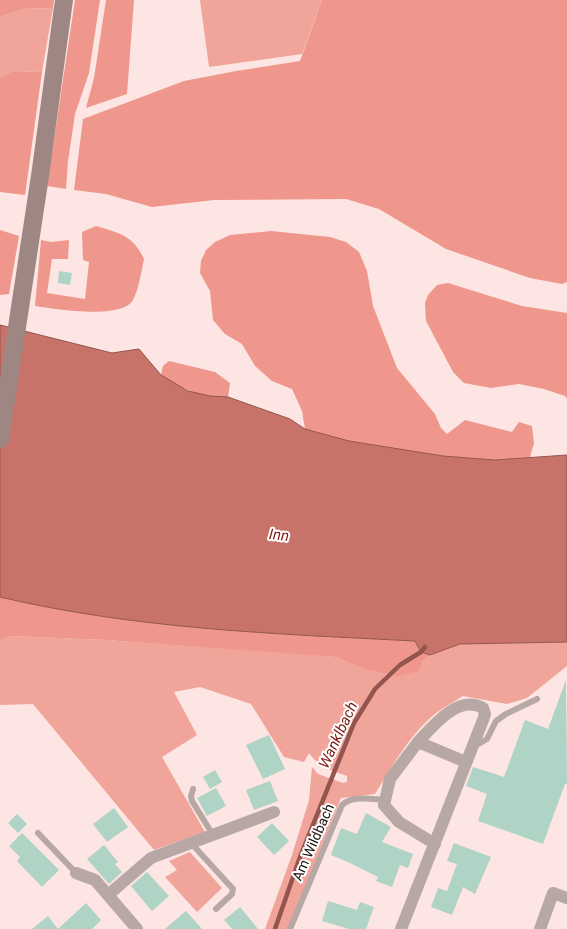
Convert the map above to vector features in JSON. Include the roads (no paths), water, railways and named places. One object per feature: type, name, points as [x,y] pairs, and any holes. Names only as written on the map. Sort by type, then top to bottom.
[{"type":"main road","points":[[0,439],[40,176],[64,0]]},
{"type":"street","points":[[401,929],[435,844],[485,714],[483,708],[477,705],[461,705],[434,725],[418,742],[390,779],[384,805],[399,822],[435,844]]},
{"type":"street","points":[[418,742],[466,762]]},
{"type":"street","points":[[108,896],[151,858],[274,812]]},
{"type":"street","points":[[76,872],[95,880],[137,929]]},
{"type":"street","points":[[540,929],[553,893],[567,898]]},
{"type":"lane","points":[[472,748],[487,739],[496,721],[537,699]]},
{"type":"lane","points":[[194,789],[191,796],[192,800],[213,835]]},
{"type":"lane","name":"Am Wildbach","points":[[290,929],[342,805],[348,800],[355,799],[384,800]]},
{"type":"lane","points":[[38,833],[76,872]]},
{"type":"lane","points":[[192,843],[233,889],[232,894],[216,909]]},
{"type":"water","name":"Inn","points":[[0,325],[112,353],[139,349],[161,375],[188,391],[210,396],[228,397],[290,419],[305,429],[349,441],[443,456],[495,460],[567,455],[567,642],[460,644],[430,655],[421,652],[415,641],[310,636],[154,623],[51,608],[0,597]]},
{"type":"waterway","name":"Wanklbach","points":[[275,929],[300,857],[354,723],[375,689],[400,665],[421,652],[425,647]]}]
